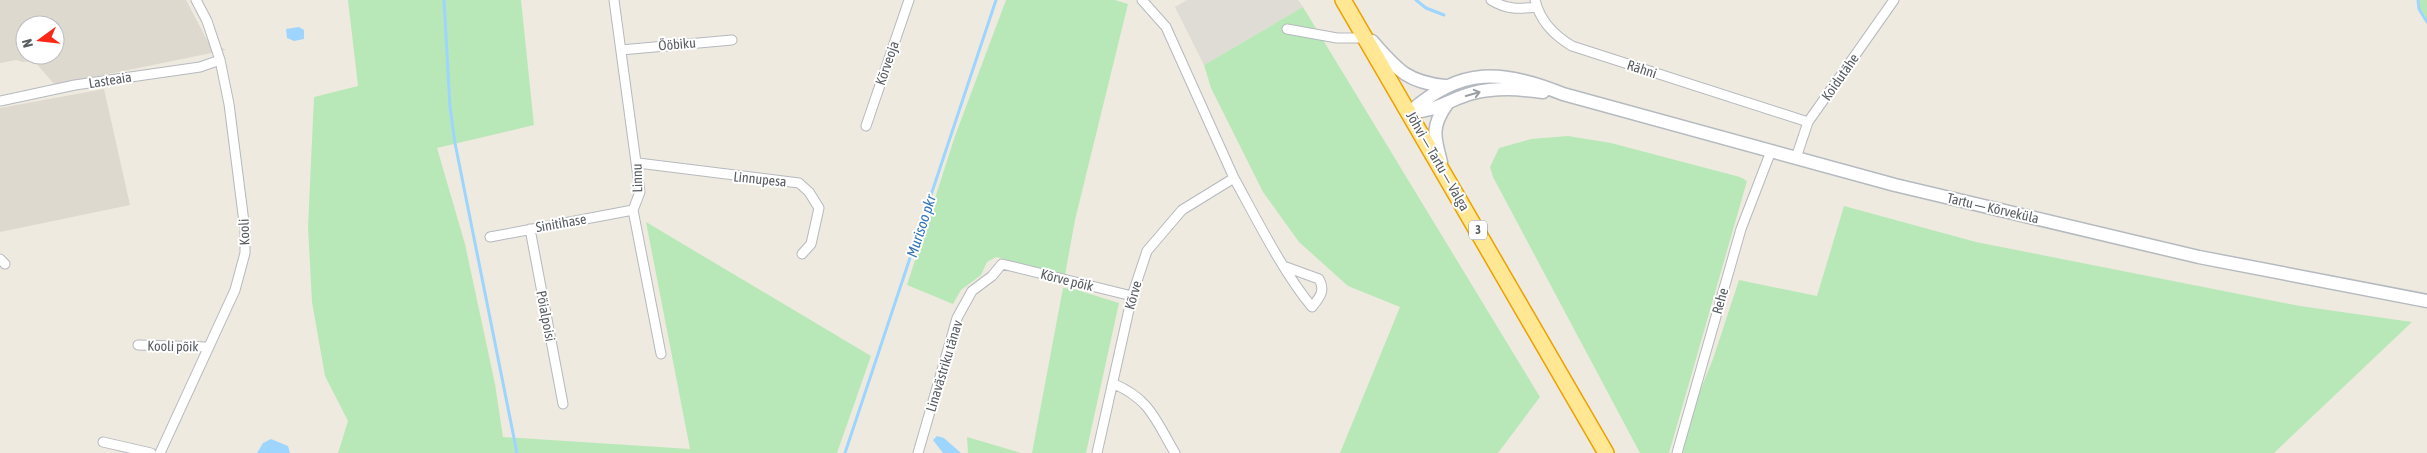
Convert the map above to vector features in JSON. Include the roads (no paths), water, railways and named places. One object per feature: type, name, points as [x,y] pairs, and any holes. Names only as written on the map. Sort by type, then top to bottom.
[{"type":"highway","name":"Jõhvi — Tartu — Valga","points":[[1344,0],[1606,453]]},
{"type":"main road","points":[[1363,33],[1393,65],[1412,79],[1445,86]]},
{"type":"main road","name":"Tartu — Kõrveküla","points":[[1410,112],[1445,86],[1469,78],[1495,76],[1536,83],[1563,94],[1895,185],[2199,257],[2427,301]]},
{"type":"main road","name":"Tartu — Kõrveküla","points":[[1410,112],[1428,111],[1471,93],[1503,88],[1563,94]]},
{"type":"main road","points":[[1442,167],[1435,139],[1435,124],[1447,104]]},
{"type":"street","name":"Kooli","points":[[160,453],[207,347],[235,290],[245,253],[245,230],[230,104],[220,60],[207,21],[196,0]]},
{"type":"street","name":"Linnu","points":[[614,0],[638,163],[640,192],[633,210],[661,354]]},
{"type":"street","name":"Kõrveoja","points":[[866,126],[908,0]]},
{"type":"street","points":[[1142,0],[1166,27],[1234,178],[1286,267],[1312,307],[1321,296],[1322,284],[1319,279],[1313,275],[1286,267]]},
{"type":"street","name":"Rähni","points":[[1491,0],[1500,6],[1514,9],[1536,4],[1549,27],[1559,38],[1572,46],[1808,122]]},
{"type":"street","name":"Koidutähe","points":[[1796,158],[1808,122],[1894,0]]},
{"type":"street","points":[[1287,29],[1337,38],[1363,33]]},
{"type":"street","name":"Ööbiku","points":[[621,50],[732,40]]},
{"type":"street","name":"Lasteaia","points":[[0,101],[75,85],[200,67],[220,60]]},
{"type":"street","name":"Rehe","points":[[1677,453],[1741,229],[1770,152]]},
{"type":"street","name":"Linnupesa","points":[[638,163],[799,183],[809,192],[819,208],[811,244],[802,254]]},
{"type":"street","name":"Kõrve","points":[[1097,453],[1114,384],[1132,296],[1147,251],[1163,229],[1182,210],[1234,178]]},
{"type":"street","name":"Sinitihase","points":[[490,237],[633,210]]},
{"type":"street","name":"Pöialpoisi","points":[[530,228],[563,404]]},
{"type":"street","name":"Kõrve põik","points":[[1002,264],[1132,296]]},
{"type":"street","name":"Linavästriku tänav","points":[[918,453],[957,318],[972,291],[992,276],[1002,264]]},
{"type":"street","name":"Kooli põik","points":[[138,345],[207,347]]},
{"type":"street","points":[[1114,384],[1131,391],[1146,404],[1175,453]]},
{"type":"street","points":[[103,442],[151,453]]},
{"type":"water","points":[[299,27],[304,30],[304,39],[294,41],[287,38],[286,29]]},
{"type":"water","points":[[937,436],[944,438],[961,453],[943,453],[933,440]]},
{"type":"water","points":[[271,439],[288,446],[290,453],[257,453],[263,443]]},
{"type":"waterway","points":[[444,0],[450,107],[455,143],[517,453]]},
{"type":"waterway","name":"Murisoo pkr","points":[[845,453],[996,0]]},
{"type":"waterway","points":[[1416,0],[1426,8],[1444,15]]},
{"type":"waterway","points":[[2418,0],[2419,9],[2427,22]]}]
